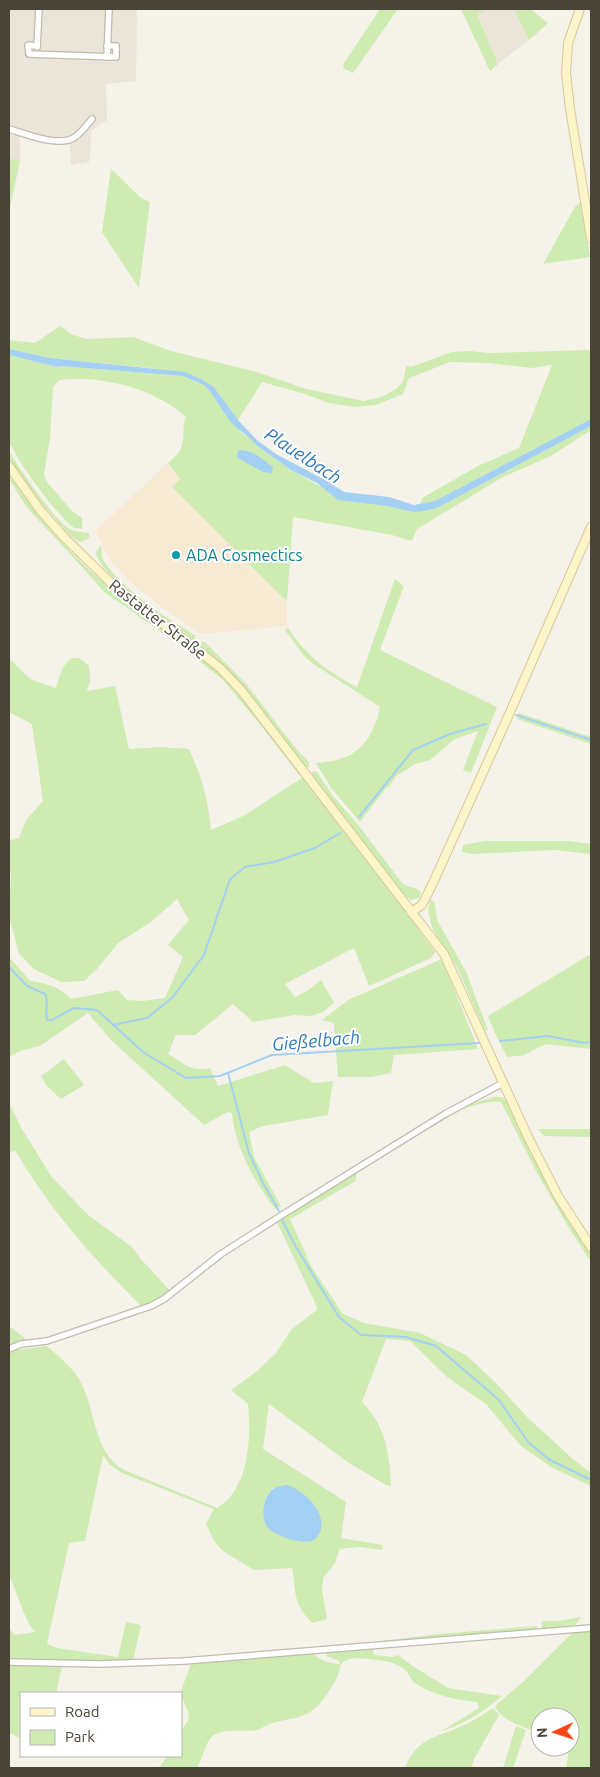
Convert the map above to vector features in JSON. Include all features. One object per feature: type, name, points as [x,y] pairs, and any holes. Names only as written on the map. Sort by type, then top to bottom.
[{"type":"main road","points":[[580,9],[568,43],[566,73],[591,238]]},
{"type":"main road","name":"Rastatter Straße","points":[[9,466],[40,510],[63,536],[109,581],[220,668],[242,690],[444,954],[528,1137],[558,1196],[591,1247]]},
{"type":"main road","points":[[411,912],[422,905],[433,883],[591,527]]},
{"type":"street","points":[[39,9],[37,55],[107,57],[108,9]]},
{"type":"street","points":[[9,129],[59,142],[75,138],[92,119]]},
{"type":"street","points":[[9,1349],[21,1344],[47,1341],[151,1306],[221,1254],[282,1214],[445,1114],[503,1083]]},
{"type":"street","points":[[9,1662],[100,1664],[184,1661],[591,1628]]},
{"type":"shaded area","points":[[9,9],[137,9],[136,81],[106,84],[107,120],[92,130],[89,162],[71,165],[70,144],[58,144],[20,136],[20,161],[9,158]]},
{"type":"shaded area","points":[[487,9],[514,9],[529,40],[498,64],[477,13]]},
{"type":"shaded area","points":[[168,463],[180,479],[173,487],[287,601],[287,626],[204,634],[197,632],[153,601],[128,580],[109,559],[95,531]]},
{"type":"green space","points":[[380,9],[398,9],[353,73],[343,68],[344,63]]},
{"type":"green space","points":[[461,9],[487,9],[477,14],[498,64],[490,71]]},
{"type":"green space","points":[[514,9],[530,9],[548,23],[529,40]]},
{"type":"green space","points":[[9,158],[20,161],[9,212]]},
{"type":"green space","points":[[111,169],[140,197],[150,202],[139,288],[102,232]]},
{"type":"green space","points":[[582,201],[590,257],[543,264],[575,207]]},
{"type":"green space","points":[[60,326],[73,335],[87,339],[133,337],[171,351],[257,372],[306,389],[364,401],[381,397],[396,389],[403,382],[406,366],[411,367],[452,352],[489,353],[591,350],[591,419],[435,501],[420,504],[422,498],[480,465],[519,448],[552,365],[532,368],[489,363],[450,362],[409,378],[403,394],[376,405],[355,407],[329,403],[262,382],[238,420],[214,387],[201,379],[151,368],[50,358],[9,349],[9,340],[35,343]]},
{"type":"green space","points":[[9,355],[57,367],[183,376],[204,385],[242,433],[291,470],[325,489],[413,512],[437,508],[591,426],[591,430],[551,456],[503,477],[417,529],[412,541],[392,535],[293,517],[287,601],[172,487],[180,479],[168,463],[179,452],[182,445],[186,417],[159,398],[143,391],[110,382],[75,379],[59,380],[53,387],[50,437],[44,475],[47,482],[72,511],[82,518],[82,529],[74,528],[68,523],[48,501],[22,465],[9,442]]},
{"type":"green space","points":[[9,451],[28,481],[63,524],[70,529],[89,533],[89,538],[81,542],[65,530],[9,459]]},
{"type":"green space","points":[[9,472],[43,519],[81,562],[120,597],[190,648],[188,651],[103,591],[28,509],[9,479]]},
{"type":"green space","points":[[100,546],[104,561],[111,571],[132,592],[195,635],[195,641],[192,642],[154,613],[110,574],[100,563],[96,553]]},
{"type":"green space","points":[[395,579],[404,586],[380,650],[497,707],[471,773],[463,770],[478,731],[455,739],[430,760],[415,764],[396,776],[360,822],[332,789],[316,763],[341,759],[360,748],[372,731],[380,707],[312,663],[304,656],[285,630],[288,628],[319,663],[357,687]]},
{"type":"green space","points":[[202,642],[205,642],[247,685],[297,750],[309,762],[309,767],[305,768],[249,693],[231,674],[200,647]]},
{"type":"green space","points":[[193,651],[237,692],[300,773],[300,776],[222,679],[190,654]]},
{"type":"green space","points":[[9,658],[30,679],[56,688],[61,672],[66,664],[72,658],[79,658],[89,666],[90,682],[88,691],[115,686],[129,749],[161,747],[189,749],[204,788],[211,830],[243,816],[304,778],[435,952],[431,958],[369,986],[354,948],[285,984],[295,997],[307,991],[321,980],[334,1003],[323,1012],[311,1016],[294,1015],[253,1022],[233,1004],[195,1035],[176,1035],[168,1054],[192,1068],[210,1068],[218,1086],[285,1065],[314,1083],[333,1081],[328,1115],[263,1126],[249,1132],[254,1157],[281,1206],[275,1209],[247,1164],[237,1140],[232,1113],[228,1112],[204,1125],[111,1040],[88,1013],[40,1046],[20,1051],[9,1057],[9,957],[30,981],[52,986],[62,991],[71,999],[118,990],[127,1000],[142,1001],[165,998],[183,957],[168,945],[189,920],[177,899],[151,922],[118,943],[96,970],[84,981],[61,982],[34,969],[19,954],[9,916],[11,875],[9,869],[9,841],[19,838],[27,819],[43,801],[32,724],[9,712]]},
{"type":"green space","points":[[519,713],[591,737],[591,744],[517,719]]},
{"type":"green space","points":[[313,771],[317,772],[333,796],[359,826],[402,883],[421,892],[419,898],[411,900],[403,894],[311,775]]},
{"type":"green space","points":[[485,841],[569,841],[591,844],[591,854],[555,850],[473,854],[462,852],[463,845]]},
{"type":"green space","points":[[430,900],[435,904],[437,920],[466,972],[488,1030],[485,1031],[457,967],[433,930],[428,912]]},
{"type":"green space","points":[[591,954],[591,1049],[546,1044],[524,1055],[507,1057],[488,1016]]},
{"type":"green space","points":[[442,959],[478,1049],[394,1055],[391,1073],[372,1077],[338,1077],[334,1023],[322,1020],[350,999]]},
{"type":"green space","points":[[64,1059],[84,1085],[61,1099],[47,1086],[41,1076]]},
{"type":"green space","points":[[494,1097],[503,1098],[507,1102],[567,1216],[591,1253],[591,1262],[536,1171],[501,1102],[480,1104],[458,1112],[474,1103]]},
{"type":"green space","points":[[9,1103],[22,1129],[51,1176],[88,1215],[132,1247],[170,1291],[156,1300],[141,1306],[73,1232],[42,1193],[15,1150],[9,1154]]},
{"type":"green space","points":[[538,1129],[591,1129],[591,1137],[544,1136]]},
{"type":"green space","points":[[356,1173],[356,1181],[290,1219],[311,1266],[343,1314],[364,1323],[420,1333],[466,1355],[495,1382],[529,1419],[591,1473],[591,1486],[551,1467],[520,1445],[486,1404],[447,1377],[410,1341],[386,1339],[362,1402],[376,1420],[385,1441],[391,1486],[386,1485],[349,1463],[269,1404],[263,1449],[346,1502],[341,1538],[383,1545],[382,1550],[360,1547],[340,1549],[335,1563],[323,1578],[322,1590],[327,1619],[312,1623],[301,1609],[296,1597],[292,1568],[254,1570],[223,1551],[214,1541],[206,1524],[214,1509],[122,1473],[109,1464],[103,1455],[85,1541],[69,1543],[47,1644],[57,1648],[118,1657],[126,1622],[141,1625],[133,1661],[57,1662],[9,1659],[9,1626],[14,1635],[35,1632],[24,1613],[9,1575],[9,1351],[47,1346],[68,1365],[79,1379],[85,1390],[100,1441],[114,1462],[124,1470],[217,1508],[228,1499],[236,1488],[246,1461],[248,1446],[248,1404],[231,1390],[256,1372],[276,1353],[291,1330],[318,1309],[277,1222],[287,1214]],"holes":[[[274,1488],[316,1507],[322,1525],[293,1540],[269,1529],[264,1507],[266,1498]]]},
{"type":"green space","points":[[9,1326],[27,1340],[9,1347]]},
{"type":"green space","points":[[581,1617],[574,1627],[542,1630],[542,1621],[559,1621]]},
{"type":"green space","points":[[537,1626],[537,1630],[382,1643],[381,1641],[439,1634]]},
{"type":"green space","points":[[591,1631],[591,1768],[566,1768],[568,1757],[580,1757],[580,1707],[530,1707],[530,1729],[508,1720],[495,1706],[525,1680],[573,1632]]},
{"type":"green space","points":[[373,1648],[374,1655],[393,1657],[398,1655],[448,1688],[502,1696],[488,1708],[440,1732],[479,1708],[477,1702],[445,1696],[423,1688],[413,1682],[405,1669],[393,1663],[359,1658],[350,1659],[342,1663],[339,1673],[321,1703],[308,1713],[256,1730],[224,1731],[218,1733],[209,1740],[197,1768],[159,1768],[166,1757],[182,1757],[182,1730],[189,1714],[182,1698],[182,1692],[180,1692],[192,1662],[309,1652],[324,1661],[340,1664],[338,1660],[326,1656],[328,1650]]},
{"type":"green space","points":[[9,1666],[62,1666],[56,1692],[20,1692],[20,1738],[9,1733]]},
{"type":"green space","points":[[493,1708],[499,1715],[474,1759],[471,1768],[405,1768],[415,1750],[421,1744],[466,1724]]},
{"type":"green space","points":[[516,1726],[526,1730],[513,1768],[503,1768]]},
{"type":"water","points":[[9,349],[50,358],[185,372],[214,387],[238,420],[258,441],[276,454],[344,492],[389,497],[414,505],[435,501],[591,419],[591,426],[437,508],[413,512],[388,506],[338,500],[317,483],[291,470],[256,445],[229,420],[204,385],[183,376],[57,367],[9,355]]},
{"type":"water","points":[[239,450],[253,453],[261,458],[273,467],[272,473],[263,472],[236,457]]},
{"type":"water","points":[[286,1485],[301,1492],[309,1499],[320,1515],[322,1523],[320,1531],[315,1539],[311,1541],[305,1542],[285,1537],[273,1532],[266,1525],[263,1513],[265,1501],[271,1491]]},
{"type":"waterway","points":[[516,715],[591,740]]},
{"type":"waterway","points":[[359,817],[413,750],[450,734],[486,724]]},
{"type":"waterway","points":[[113,1025],[147,1018],[172,998],[204,955],[230,879],[245,867],[274,862],[315,848],[340,833]]},
{"type":"waterway","name":"Gießelbach","points":[[9,967],[27,986],[45,994],[47,1000],[47,1020],[52,1020],[74,1008],[97,1010],[143,1052],[186,1078],[220,1076],[272,1055],[479,1043]]},
{"type":"waterway","name":"Gießelbach","points":[[500,1041],[547,1036],[585,1043],[591,1042]]},
{"type":"waterway","points":[[228,1073],[249,1153],[279,1211]]},
{"type":"waterway","points":[[282,1220],[296,1247],[339,1317],[361,1335],[406,1337],[436,1346],[499,1400],[528,1442],[550,1460],[591,1480]]},
{"type":"place","name":"ADA Cosmectics","points":[[176,555]]},
{"type":"water label","name":"Plauelbach","points":[[303,456]]}]
